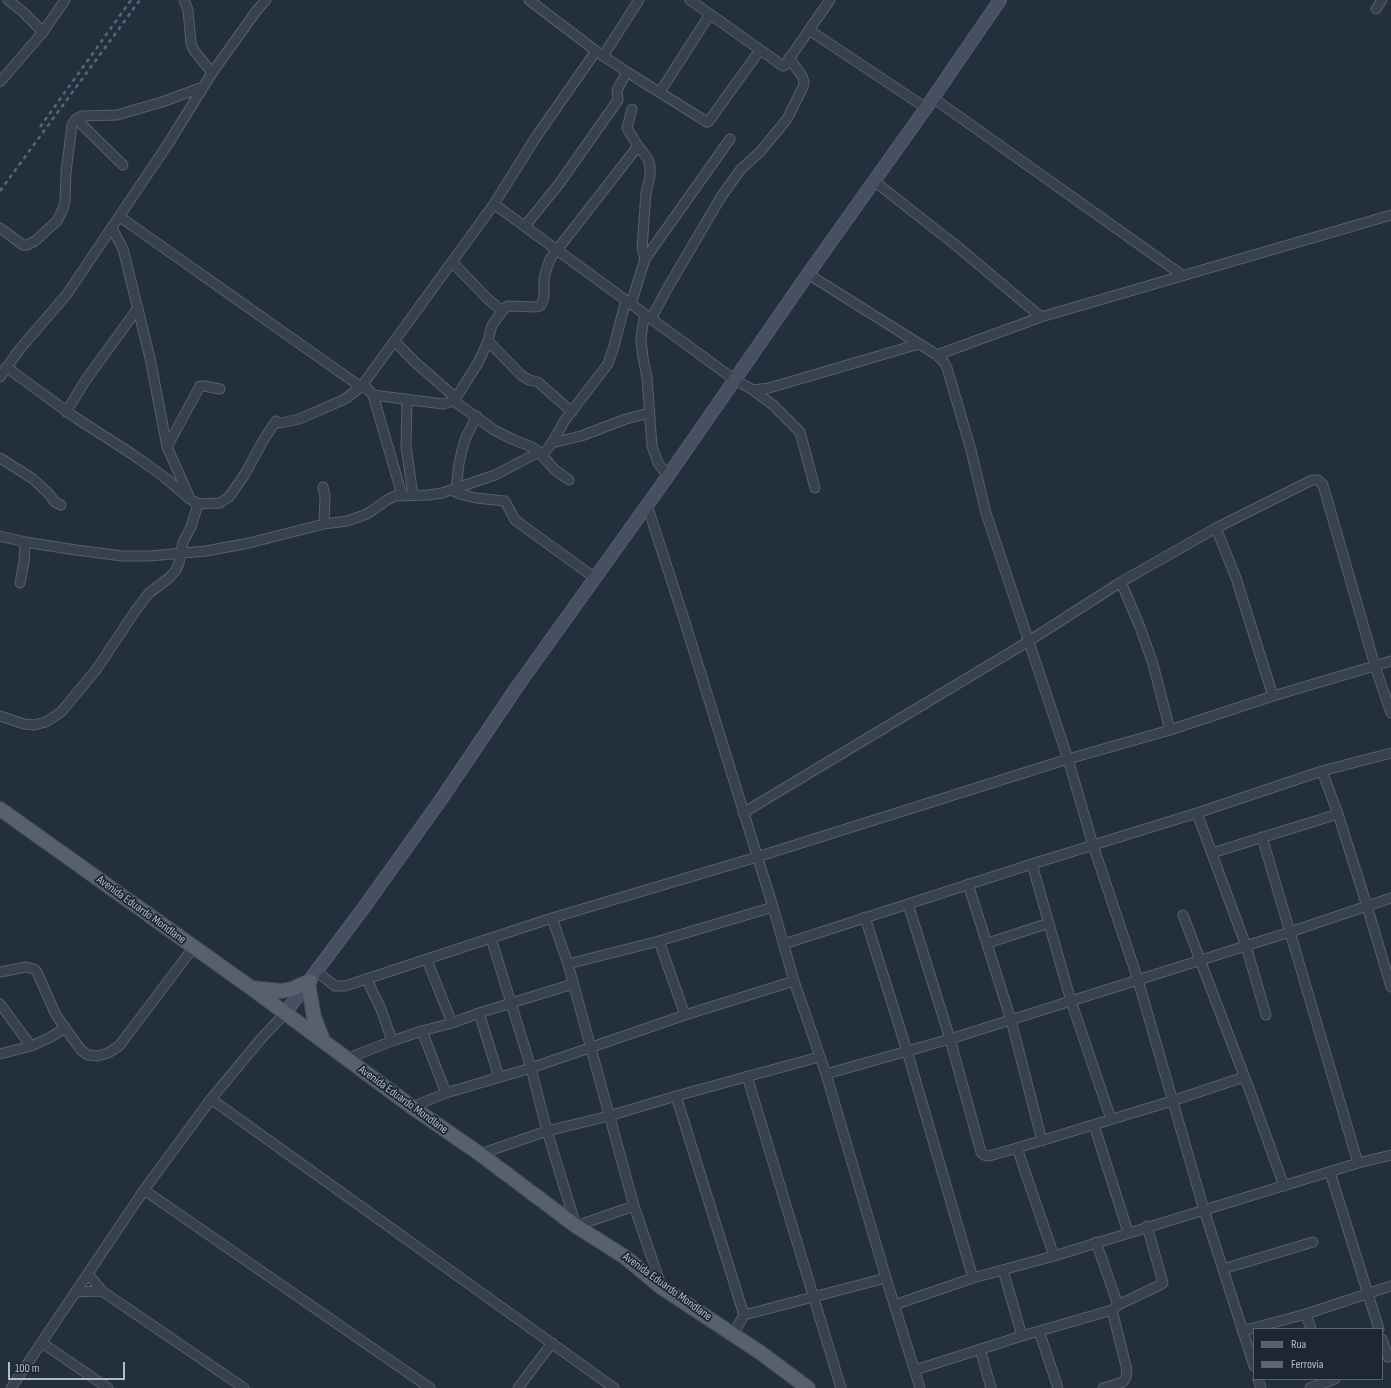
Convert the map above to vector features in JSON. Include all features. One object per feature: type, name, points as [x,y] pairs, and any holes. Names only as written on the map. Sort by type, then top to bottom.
[{"type":"main road","points":[[285,1013],[365,906],[440,801],[518,687],[668,476],[808,274],[934,98],[1000,0]]},
{"type":"main road","name":"Avenida Eduardo Mondlane","points":[[0,810],[250,987],[346,1059],[480,1154],[576,1226],[625,1257],[662,1286],[761,1353],[808,1388]]},
{"type":"main road","points":[[250,987],[281,991],[292,989],[312,978]]},
{"type":"main road","points":[[312,978],[314,1017],[324,1041]]},
{"type":"street","points":[[8,0],[23,12],[43,32]]},
{"type":"street","points":[[0,82],[43,32],[65,0]]},
{"type":"street","points":[[184,0],[188,10],[193,49],[212,73]]},
{"type":"street","points":[[0,377],[6,367],[67,294],[168,144],[212,73],[257,10],[266,0]]},
{"type":"street","points":[[529,0],[599,54],[704,121],[709,121],[760,50]]},
{"type":"street","points":[[6,367],[66,412],[132,454],[163,476],[194,502],[220,503],[229,497],[246,474],[264,439],[278,422],[299,419],[320,410],[345,399],[362,386],[494,204],[536,137],[639,0]]},
{"type":"street","points":[[690,0],[783,66],[830,0]]},
{"type":"street","points":[[1376,9],[1382,0]]},
{"type":"street","points":[[660,92],[710,14]]},
{"type":"street","points":[[809,30],[926,108]]},
{"type":"street","points":[[668,476],[654,455],[650,431],[647,378],[641,341],[648,316],[666,289],[720,197],[741,169],[760,152],[787,119],[804,82],[802,76],[789,58]]},
{"type":"street","points":[[525,226],[559,184],[618,100],[617,90],[627,72]]},
{"type":"street","points":[[0,228],[23,245],[27,245],[35,241],[57,221],[65,202],[72,125],[76,119],[82,116],[117,115],[162,102],[203,87]]},
{"type":"street","points":[[934,98],[1182,275]]},
{"type":"street","points":[[632,109],[627,128],[648,159],[650,166],[650,176],[646,193],[642,249],[645,259]]},
{"type":"street","points":[[76,119],[123,165]]},
{"type":"street","points":[[0,536],[25,542],[122,556],[149,556],[206,552],[324,524],[358,518],[367,514],[394,496],[428,495],[453,490],[495,475],[540,454],[552,443],[562,425],[608,364],[628,302],[645,259],[730,139]]},
{"type":"street","points":[[120,217],[373,395],[448,404],[455,400],[478,363],[488,341],[492,325],[502,311],[506,307],[540,306],[544,297],[544,279],[550,259],[638,146]]},
{"type":"street","points":[[874,181],[958,247],[1041,317]]},
{"type":"street","points":[[494,204],[735,380],[753,390],[773,405],[800,432],[815,488]]},
{"type":"street","points":[[937,355],[1041,317],[1391,215]]},
{"type":"street","points":[[0,716],[24,724],[34,725],[46,722],[61,712],[96,670],[136,610],[149,594],[169,578],[176,570],[194,502],[167,447],[150,358],[123,248],[112,228]]},
{"type":"street","points":[[452,262],[488,299],[502,311]]},
{"type":"street","points":[[808,274],[937,355],[944,362],[947,368],[971,450],[986,513],[1068,759],[1093,845],[1138,980],[1204,1210],[1253,1363]]},
{"type":"street","points":[[66,412],[85,381],[138,308]]},
{"type":"street","points":[[488,341],[521,375],[529,380],[538,382],[572,412]]},
{"type":"street","points":[[395,342],[455,400],[494,430],[532,447],[555,470],[569,480]]},
{"type":"street","points":[[753,390],[769,388],[919,344]]},
{"type":"street","points":[[167,447],[200,386],[220,389]]},
{"type":"street","points":[[373,395],[402,495]]},
{"type":"street","points":[[407,399],[406,447],[413,495]]},
{"type":"street","points":[[552,443],[581,436],[626,419],[649,413]]},
{"type":"street","points":[[453,490],[466,437],[477,416]]},
{"type":"street","points":[[0,458],[33,479],[55,502],[62,505]]},
{"type":"street","points":[[743,813],[1029,640],[1121,582],[1216,528],[1312,480],[1318,480],[1323,485],[1375,666],[1391,713]]},
{"type":"street","points":[[324,487],[324,524]]},
{"type":"street","points":[[453,490],[460,494],[476,498],[505,501],[515,520],[595,578]]},
{"type":"street","points":[[647,505],[773,907],[794,981],[826,1074],[920,1388]]},
{"type":"street","points":[[1216,528],[1236,578],[1274,696]]},
{"type":"street","points":[[20,583],[23,569],[25,542]]},
{"type":"street","points":[[1121,582],[1140,627],[1153,664],[1170,730]]},
{"type":"street","points":[[312,978],[335,986],[345,986],[367,980],[552,918],[757,857],[1068,759],[1170,730],[1274,696],[1391,661]]},
{"type":"street","points":[[784,944],[968,884],[1197,813],[1322,771],[1391,753]]},
{"type":"street","points":[[1322,771],[1338,814],[1391,987]]},
{"type":"street","points":[[1197,813],[1246,946],[1266,1015]]},
{"type":"street","points":[[1212,853],[1338,814]]},
{"type":"street","points":[[1262,837],[1358,1162]]},
{"type":"street","points":[[1032,864],[1071,1002],[1111,1119]]},
{"type":"street","points":[[968,884],[988,943],[1011,1020],[1042,1141]]},
{"type":"street","points":[[826,1074],[1071,1002],[1391,898]]},
{"type":"street","points":[[908,904],[950,1038],[981,1152],[984,1155],[989,1156],[1042,1141],[1172,1101],[1244,1076]]},
{"type":"street","points":[[568,964],[658,941],[773,907]]},
{"type":"street","points":[[1183,915],[1284,1186]]},
{"type":"street","points":[[865,917],[907,1051],[973,1278]]},
{"type":"street","points":[[552,918],[568,964],[634,1206],[662,1286]]},
{"type":"street","points":[[988,943],[1049,924]]},
{"type":"street","points":[[491,938],[512,1003],[547,1131],[576,1226],[634,1206]]},
{"type":"street","points":[[658,941],[685,1015]]},
{"type":"street","points":[[0,972],[26,967],[34,969],[37,972],[56,1015],[80,1050],[88,1055],[98,1056],[108,1053],[119,1046],[193,948]]},
{"type":"street","points":[[427,960],[452,1023]]},
{"type":"street","points":[[367,980],[381,1009],[392,1041]]},
{"type":"street","points":[[412,1107],[446,1093],[531,1068],[685,1015],[794,981]]},
{"type":"street","points":[[346,1059],[422,1030],[452,1023],[479,1013],[573,984]]},
{"type":"street","points":[[0,1004],[31,1046]]},
{"type":"street","points":[[11,1388],[144,1190],[211,1099],[260,1040],[285,1013]]},
{"type":"street","points":[[479,1013],[499,1078]]},
{"type":"street","points":[[0,1054],[31,1046],[52,1037],[65,1028]]},
{"type":"street","points":[[422,1030],[446,1093]]},
{"type":"street","points":[[480,1154],[547,1131],[609,1116],[819,1057]]},
{"type":"street","points":[[747,1076],[841,1388]]},
{"type":"street","points":[[676,1096],[744,1315]]},
{"type":"street","points":[[211,1099],[614,1388]]},
{"type":"street","points":[[1094,1125],[1128,1232]]},
{"type":"street","points":[[1018,1148],[1054,1256]]},
{"type":"street","points":[[894,1305],[973,1278],[1054,1256],[1147,1226],[1330,1172],[1358,1162],[1390,1157]]},
{"type":"street","points":[[1330,1172],[1379,1328]]},
{"type":"street","points":[[144,1190],[430,1388]]},
{"type":"street","points":[[915,1370],[1115,1308],[1160,1285],[1162,1283],[1162,1279],[1147,1226]]},
{"type":"street","points":[[1096,1242],[1115,1308],[1127,1370],[1126,1377],[1123,1382],[1103,1388]]},
{"type":"street","points":[[1223,1270],[1313,1242]]},
{"type":"street","points":[[1003,1270],[1022,1336]]},
{"type":"street","points":[[88,1274],[102,1291],[244,1388]]},
{"type":"street","points":[[733,1334],[744,1315],[886,1278]]},
{"type":"street","points":[[1242,1330],[1306,1314],[1391,1286]]},
{"type":"street","points":[[75,1292],[102,1291]]},
{"type":"street","points":[[1306,1314],[1310,1328]]},
{"type":"street","points":[[1039,1331],[1058,1388]]},
{"type":"street","points":[[42,1343],[108,1388]]},
{"type":"street","points":[[518,1388],[552,1343]]},
{"type":"street","points":[[1383,1343],[1387,1358]]},
{"type":"street","points":[[980,1349],[992,1388]]},
{"type":"street","points":[[1310,1388],[1330,1380]]},
{"type":"railway","points":[[40,127],[131,0]]},
{"type":"railway","points":[[0,191],[140,0]]}]
